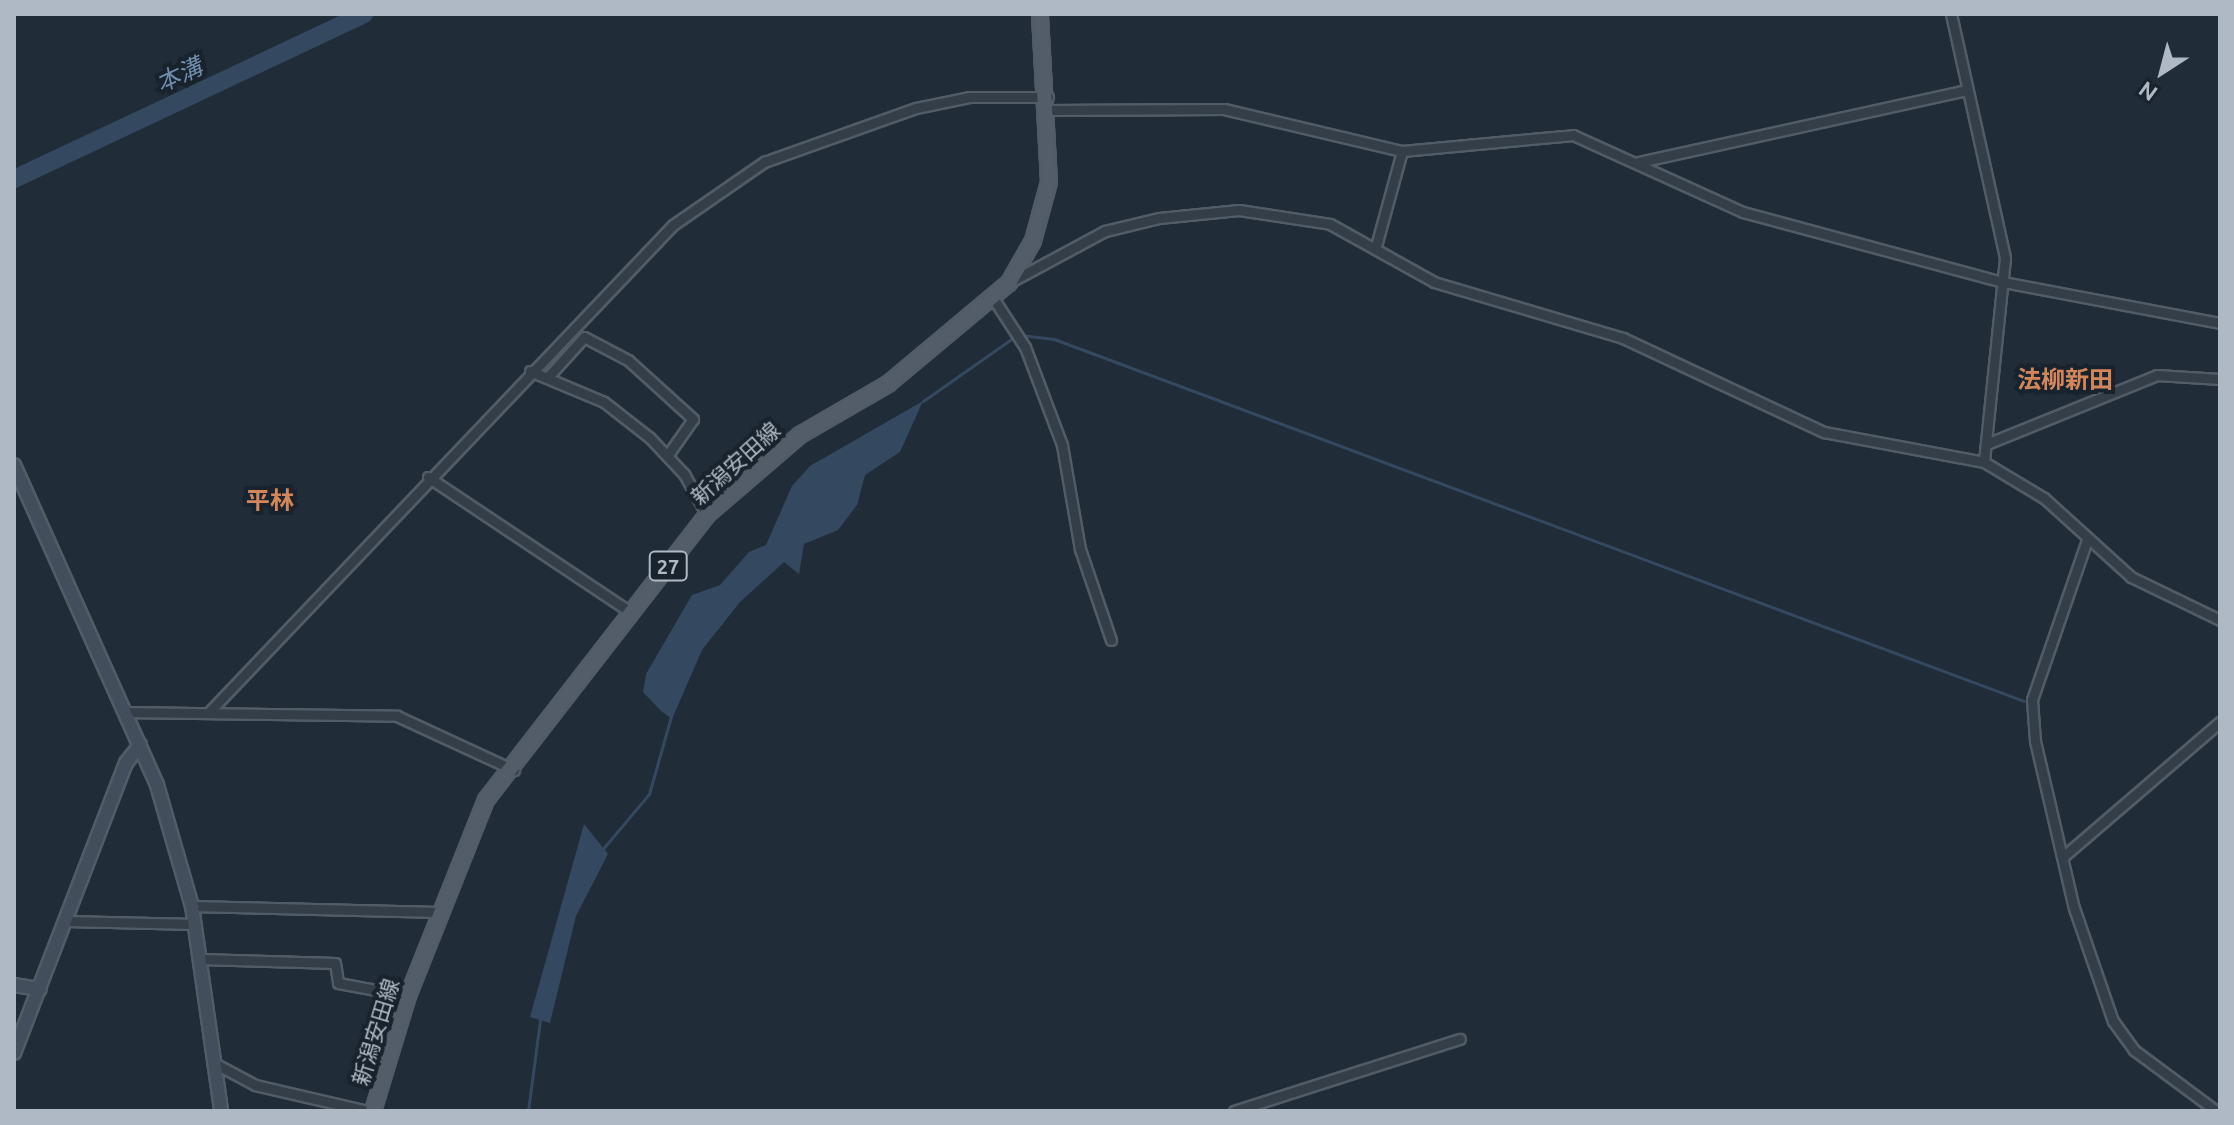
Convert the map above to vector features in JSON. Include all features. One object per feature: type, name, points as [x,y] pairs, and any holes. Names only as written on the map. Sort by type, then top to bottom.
[{"type":"main road","name":"新潟安田線","points":[[370,1111],[408,996],[474,821],[707,515],[800,435],[888,384],[1009,283],[1033,241],[1049,182],[1048,104],[1040,14]]},
{"type":"street","points":[[1951,14],[2005,258],[1989,443],[1984,462]]},
{"type":"street","points":[[1639,162],[1967,90]]},
{"type":"street","points":[[210,711],[650,242],[764,162],[937,102],[1224,109],[1402,151],[1573,135],[1639,162],[1743,212],[2003,282],[2220,323]]},
{"type":"street","points":[[1376,246],[1402,151]]},
{"type":"street","points":[[1009,283],[1105,231],[1219,211],[1316,220],[1376,246],[1434,282],[1623,338],[1824,432],[1984,462],[2044,498],[2131,577],[2220,620]]},
{"type":"street","points":[[993,298],[1025,347],[1062,445],[1080,549],[1111,640]]},
{"type":"street","points":[[547,378],[584,337],[628,360],[693,419],[667,456]]},
{"type":"street","points":[[530,371],[604,402],[667,456],[707,515]]},
{"type":"street","points":[[1989,443],[2157,375],[2220,379]]},
{"type":"street","points":[[14,465],[140,745],[192,906],[221,1111]]},
{"type":"street","points":[[428,477],[632,613]]},
{"type":"street","points":[[2087,540],[2031,711],[2074,908],[2121,1035],[2216,1111]]},
{"type":"street","points":[[125,712],[397,716],[514,770]]},
{"type":"street","points":[[2064,856],[2220,722]]},
{"type":"street","points":[[14,1053],[126,763],[140,745]]},
{"type":"street","points":[[192,906],[439,912]]},
{"type":"street","points":[[66,921],[195,924]]},
{"type":"street","points":[[200,959],[335,963],[338,983],[408,996]]},
{"type":"street","points":[[14,985],[40,989]]},
{"type":"street","points":[[1234,1111],[1460,1039]]},
{"type":"street","points":[[212,1062],[255,1085],[370,1111]]},
{"type":"water","points":[[923,401],[900,452],[865,475],[857,505],[838,530],[804,544],[799,574],[784,562],[740,602],[702,650],[672,719],[661,711],[643,692],[646,674],[692,595],[720,585],[749,552],[766,545],[792,486],[810,466]]},
{"type":"water","points":[[584,824],[608,854],[576,916],[550,1023],[530,1017]]},
{"type":"waterway","name":"本溝","points":[[14,179],[364,14]]},
{"type":"waterway","points":[[1021,335],[1054,339],[2024,701]]},
{"type":"waterway","points":[[923,401],[1014,337]]},
{"type":"waterway","points":[[601,851],[649,794],[671,716]]},
{"type":"waterway","points":[[528,1111],[540,1020]]},
{"type":"district","name":"法柳新田","points":[[2065,380]]},
{"type":"district","name":"平林","points":[[270,501]]}]
